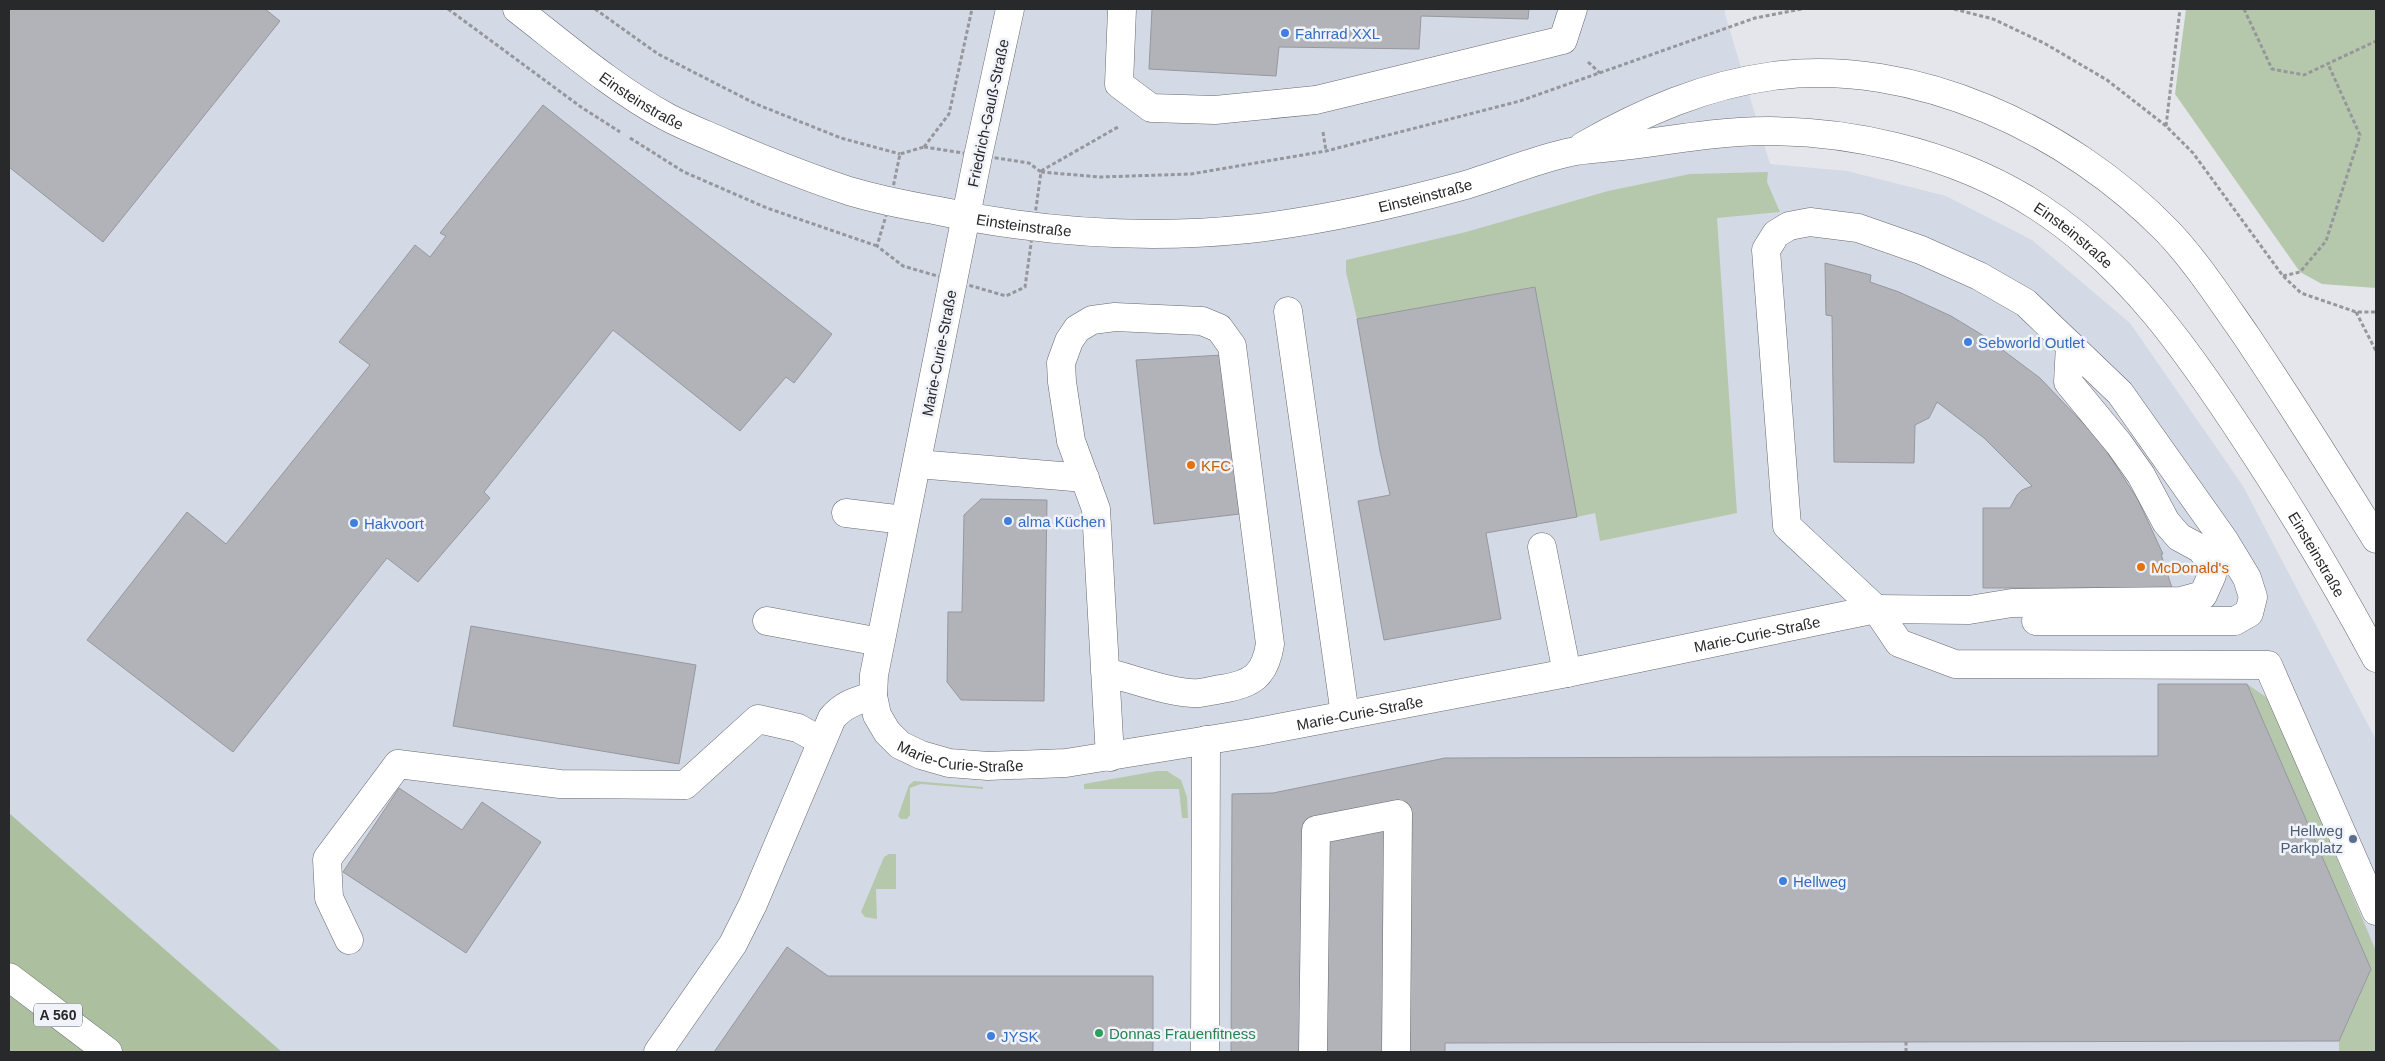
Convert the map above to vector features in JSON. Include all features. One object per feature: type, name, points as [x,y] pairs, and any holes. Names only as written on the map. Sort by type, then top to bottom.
[{"type":"main road","name":"Einsteinstraße","points":[[517,9],[596,71],[666,117],[772,163],[853,192],[966,217],[1032,227],[1102,233],[1181,234],[1246,229],[1297,222],[1382,206],[1461,186],[1573,152],[1739,132],[1789,131],[1846,136],[1911,150],[1978,175],[2038,207],[2092,247],[2140,293],[2174,335],[2286,501],[2376,658]]},
{"type":"main road","name":"Friedrich-Gauß-Straße","points":[[966,217],[1010,9]]},
{"type":"main road","points":[[1122,9],[1119,84],[1152,108],[1215,110],[1316,100],[1563,40],[1573,9]]},
{"type":"main road","name":"Einsteinstraße","points":[[1573,152],[1623,124],[1676,100],[1730,84],[1774,76],[1816,73],[1860,76],[1916,85],[2008,118],[2066,150],[2123,191],[2168,233],[2222,301],[2272,375],[2376,538]]},
{"type":"main road","name":"Marie-Curie-Straße","points":[[966,217],[880,642],[873,696],[877,715],[887,732],[900,745],[921,755],[949,763],[988,766],[1066,763],[1110,757],[1567,673],[1876,609],[1969,610]]},
{"type":"main road","points":[[1969,610],[2011,619],[2039,621],[2234,621],[2249,613],[2253,597],[2246,578],[2224,540],[2120,393],[2026,303],[1978,276],[1921,250],[1858,228],[1810,222],[1789,226],[1776,234],[1766,250],[1787,526],[1876,609],[1899,643],[1955,664],[2268,665],[2376,911]]},
{"type":"main road","points":[[1288,311],[1345,715]]},
{"type":"main road","points":[[1105,672],[1174,690],[1198,693],[1243,686],[1258,676],[1267,660],[1270,644],[1232,346],[1219,328],[1202,321],[1115,317],[1092,320],[1078,329],[1069,341],[1062,363],[1062,382],[1071,441],[1096,509],[1105,672],[1110,757]]},
{"type":"main road","points":[[1969,610],[2012,603],[2181,601],[2203,595],[2208,588],[2212,575],[2211,562],[2202,549],[2179,536],[2166,522],[2141,475],[2119,444],[2068,382],[2070,345]]},
{"type":"main road","points":[[917,464],[1085,478]]},
{"type":"main road","points":[[846,513],[904,520]]},
{"type":"main road","points":[[1542,547],[1567,673]]},
{"type":"main road","points":[[767,621],[880,642]]},
{"type":"main road","points":[[658,1052],[733,944],[832,718],[841,708],[852,702],[873,696]]},
{"type":"main road","points":[[349,940],[329,898],[327,859],[398,764],[560,784],[684,784],[758,719],[798,728],[821,741]]},
{"type":"main road","points":[[1205,1052],[1206,740]]},
{"type":"main road","points":[[1313,1052],[1316,830],[1398,814],[1396,1052]]},
{"type":"main road","name":"A 560","points":[[9,977],[108,1052]]},
{"type":"path","points":[[595,9],[658,54],[756,104],[841,138],[900,154]]},
{"type":"path","points":[[924,147],[949,114],[972,9]]},
{"type":"path","points":[[1152,108],[1041,172],[1100,177],[1191,174],[1326,151],[1520,102],[1755,18],[1802,9]]},
{"type":"path","points":[[1954,9],[1993,19],[2044,43],[2107,80],[2166,126],[2193,153],[2283,276],[2301,293],[2356,312],[2376,312]]},
{"type":"path","points":[[2166,126],[2180,9]]},
{"type":"path","points":[[2244,9],[2272,69],[2304,75],[2376,41]]},
{"type":"path","points":[[2283,276],[2300,272],[2326,241],[2360,135],[2328,64]]},
{"type":"path","points":[[2356,312],[2376,351]]},
{"type":"path","points":[[1906,1042],[1906,1052]]},
{"type":"shaded area","points":[[9,9],[1725,9],[1770,164],[1847,171],[1946,196],[2032,240],[2130,323],[2243,486],[2376,740],[2376,1052],[282,1052],[9,813]]},
{"type":"green space","points":[[2186,9],[2376,9],[2376,288],[2322,284],[2300,272],[2175,94]]},
{"type":"green space","points":[[1768,172],[1767,182],[1780,212],[1717,218],[1737,513],[1600,541],[1595,513],[1577,517],[1535,287],[1357,319],[1346,272],[1346,260],[1466,232],[1608,191],[1690,174]]},
{"type":"green space","points":[[2247,684],[2266,697],[2273,707],[2376,951],[2376,1052],[2339,1052],[2339,1041],[2371,969]]},
{"type":"green space","points":[[1157,771],[1167,771],[1181,780],[1187,797],[1188,818],[1182,818],[1179,789],[1084,789],[1084,784]]},
{"type":"green space","points":[[914,781],[983,787],[983,789],[921,784],[910,788],[910,815],[907,819],[901,819],[898,816],[909,785]]},
{"type":"green space","points":[[9,813],[282,1052],[9,1052]]},
{"type":"green space","points":[[889,854],[896,854],[896,889],[876,889],[877,919],[865,917],[861,912],[884,857]]},
{"type":"building","points":[[9,9],[265,9],[280,21],[103,242],[9,167]]},
{"type":"building","name":"Fahrrad XXL","points":[[1152,9],[1529,9],[1528,19],[1421,16],[1419,49],[1279,47],[1276,76],[1149,69]]},
{"type":"building","points":[[543,105],[832,334],[794,383],[786,377],[740,431],[613,330],[484,492],[490,498],[418,582],[387,558],[233,752],[87,640],[187,512],[226,544],[370,365],[339,342],[415,245],[430,257],[446,236],[440,233]]},
{"type":"building","points":[[1825,263],[1871,275],[1870,282],[1899,292],[1951,316],[1984,336],[2040,378],[2100,441],[2138,500],[2163,554],[2161,554],[2172,588],[1983,588],[1983,508],[2010,508],[2022,490],[2032,486],[1984,438],[1937,402],[1929,418],[1915,425],[1914,463],[1834,462],[1832,316],[1826,315]]},
{"type":"building","points":[[1535,287],[1577,517],[1486,533],[1501,619],[1384,640],[1358,501],[1390,495],[1380,451],[1357,319]]},
{"type":"building","name":"KFC","points":[[1223,355],[1240,514],[1154,524],[1136,360]]},
{"type":"building","points":[[981,499],[1047,500],[1044,701],[961,700],[947,682],[948,612],[962,612],[964,515]]},
{"type":"building","points":[[471,626],[696,665],[679,764],[453,726]]},
{"type":"building","name":"Hellweg","points":[[2158,684],[2247,684],[2371,969],[2339,1041],[1445,1043],[1445,1052],[1231,1052],[1232,794],[1273,793],[1445,758],[2158,756]]},
{"type":"building","points":[[399,788],[462,830],[482,802],[541,842],[466,953],[343,872]]},
{"type":"building","points":[[787,947],[828,976],[1153,976],[1153,1052],[714,1052]]},
{"type":"place","name":"Fahrrad XXL","points":[[1285,33]]},
{"type":"place","name":"Sebworld Outlet","points":[[1968,342]]},
{"type":"place","name":"KFC","points":[[1191,465]]},
{"type":"place","name":"alma Küchen","points":[[1008,521]]},
{"type":"place","name":"Hakvoort","points":[[354,523]]},
{"type":"place","name":"McDonald's","points":[[2141,567]]},
{"type":"place","name":"Hellweg Parkplatz","points":[[2353,839]]},
{"type":"place","name":"Hellweg","points":[[1783,881]]},
{"type":"place","name":"Donnas Frauenfitness","points":[[1099,1033]]},
{"type":"place","name":"JYSK","points":[[991,1036]]}]
